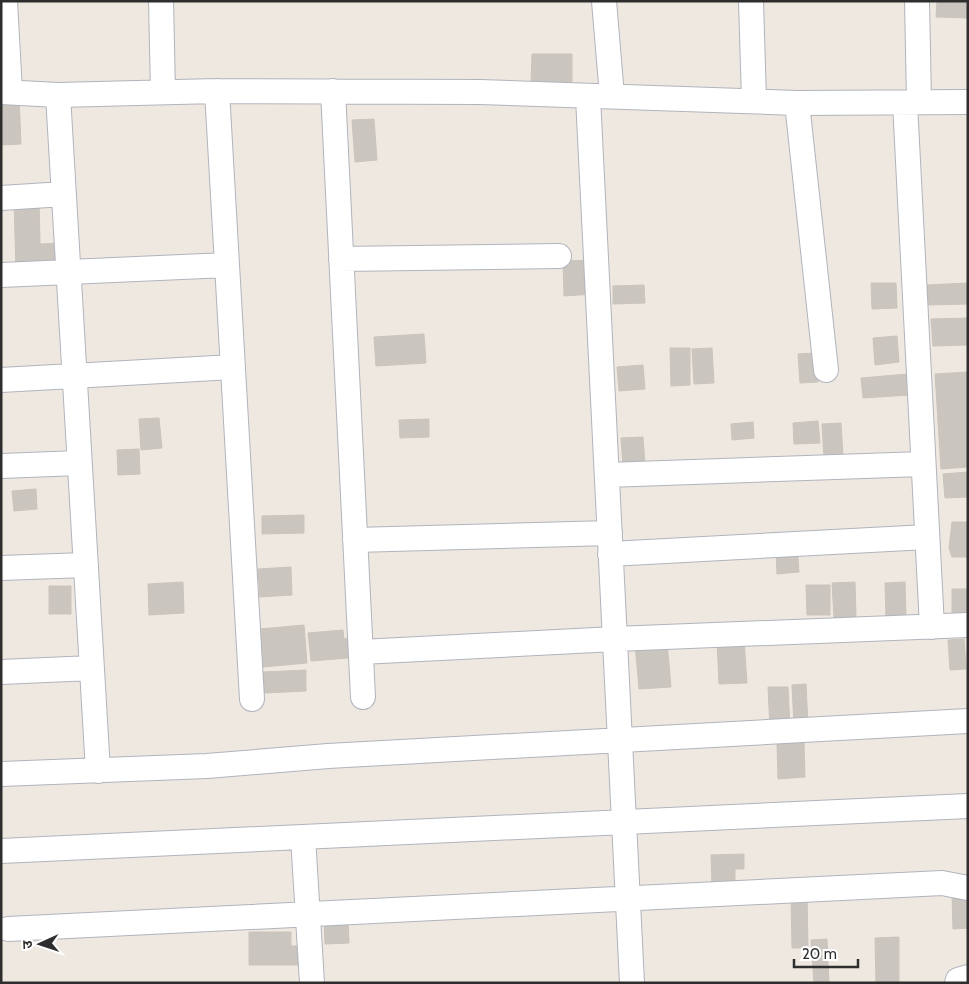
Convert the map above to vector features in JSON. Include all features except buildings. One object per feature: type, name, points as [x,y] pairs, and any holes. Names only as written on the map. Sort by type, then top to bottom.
[{"type":"street","points":[[5,1],[6,92],[58,95],[217,91],[480,92],[797,103],[968,102]]},
{"type":"street","points":[[161,1],[163,92]]},
{"type":"street","points":[[604,1],[612,96]]},
{"type":"street","points":[[751,1],[754,101]]},
{"type":"street","points":[[917,1],[912,102],[923,464],[932,626]]},
{"type":"street","points":[[217,91],[252,699]]},
{"type":"street","points":[[333,91],[363,697]]},
{"type":"street","points":[[58,95],[98,771]]},
{"type":"street","points":[[588,97],[632,983]]},
{"type":"street","points":[[797,103],[826,370]]},
{"type":"street","points":[[1,198],[64,194]]},
{"type":"street","points":[[342,259],[558,256]]},
{"type":"street","points":[[1,275],[68,274],[227,265]]},
{"type":"street","points":[[1,380],[233,367]]},
{"type":"street","points":[[1,466],[80,463]]},
{"type":"street","points":[[607,475],[923,464]]},
{"type":"street","points":[[355,540],[610,543],[927,537]]},
{"type":"street","points":[[1,568],[86,565]]},
{"type":"street","points":[[361,652],[615,639],[968,625]]},
{"type":"street","points":[[1,672],[92,668]]},
{"type":"street","points":[[1,774],[98,771],[968,721]]},
{"type":"street","points":[[1,851],[968,806]]},
{"type":"street","points":[[303,837],[312,983]]},
{"type":"street","points":[[8,928],[942,883],[968,888]]},
{"type":"street","points":[[957,983],[958,980],[968,977]]}]
